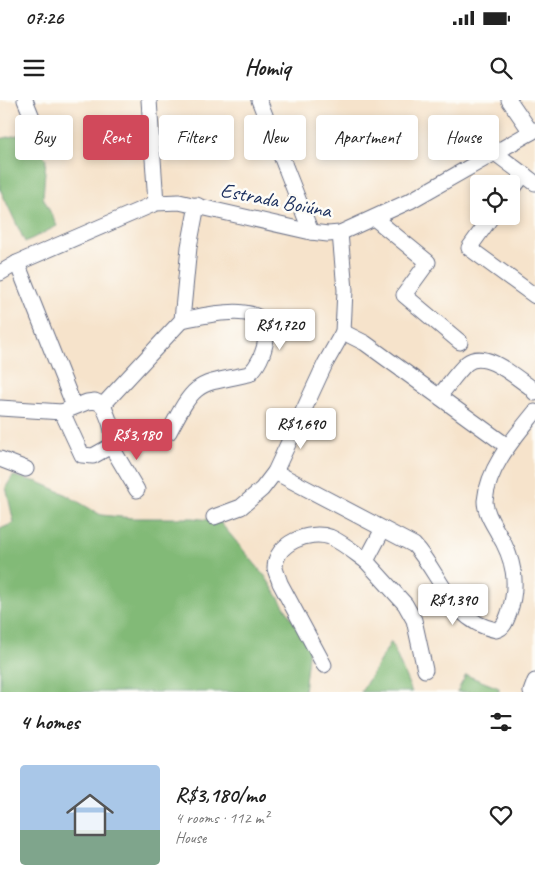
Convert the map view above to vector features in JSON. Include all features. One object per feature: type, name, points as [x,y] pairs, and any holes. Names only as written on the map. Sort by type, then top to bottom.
[{"type":"street","points":[[26,100],[31,115]]},
{"type":"street","points":[[149,100],[156,203]]},
{"type":"street","points":[[259,100],[311,232]]},
{"type":"street","points":[[509,100],[533,131]]},
{"type":"street","name":"Estrada Boiúna","points":[[499,150],[533,131]]},
{"type":"street","points":[[499,155],[529,179]]},
{"type":"street","name":"Estrada Boiúna","points":[[0,273],[17,263],[156,203],[178,202],[197,205],[311,232],[340,233],[374,218],[480,160]]},
{"type":"street","points":[[103,405],[182,320],[189,248],[197,205]]},
{"type":"street","points":[[374,218],[428,262],[404,295],[460,342]]},
{"type":"street","points":[[486,225],[469,248],[535,295]]},
{"type":"street","points":[[214,517],[229,513],[248,502],[262,490],[275,472],[325,364],[343,332],[345,290],[340,233]]},
{"type":"street","points":[[17,263],[82,455],[93,456],[111,446]]},
{"type":"street","points":[[169,432],[186,399],[194,390],[210,381],[249,374],[254,370],[265,351],[267,334],[264,324],[258,317],[241,312],[182,320]]},
{"type":"street","points":[[343,332],[365,343],[507,446]]},
{"type":"street","points":[[439,396],[468,363],[477,359],[488,360],[530,387],[535,393]]},
{"type":"street","points":[[0,408],[68,409],[95,401],[103,405],[113,436],[111,446],[137,490]]},
{"type":"street","points":[[275,472],[402,538],[418,550],[462,614],[483,628],[499,630],[505,624],[510,610],[515,589],[514,568],[505,544],[490,521],[485,504],[487,487],[507,446],[535,412]]},
{"type":"street","points":[[0,459],[26,469]]},
{"type":"street","points":[[366,561],[383,529]]},
{"type":"street","points":[[324,665],[280,583],[275,569],[277,559],[285,548],[302,537],[330,537],[366,561],[405,604],[414,620],[425,670]]},
{"type":"street","points":[[532,692],[535,681]]},
{"type":"green space","points":[[15,136],[15,160],[46,160],[43,197],[57,226],[25,242],[0,189],[0,139]]},
{"type":"green space","points":[[13,476],[38,482],[63,493],[101,515],[132,518],[193,518],[219,521],[265,576],[309,646],[304,692],[0,692],[0,529],[14,523],[6,487]]},
{"type":"green space","points":[[391,642],[412,692],[361,692]]},
{"type":"green space","points":[[466,675],[499,688],[499,692],[457,692]]}]
